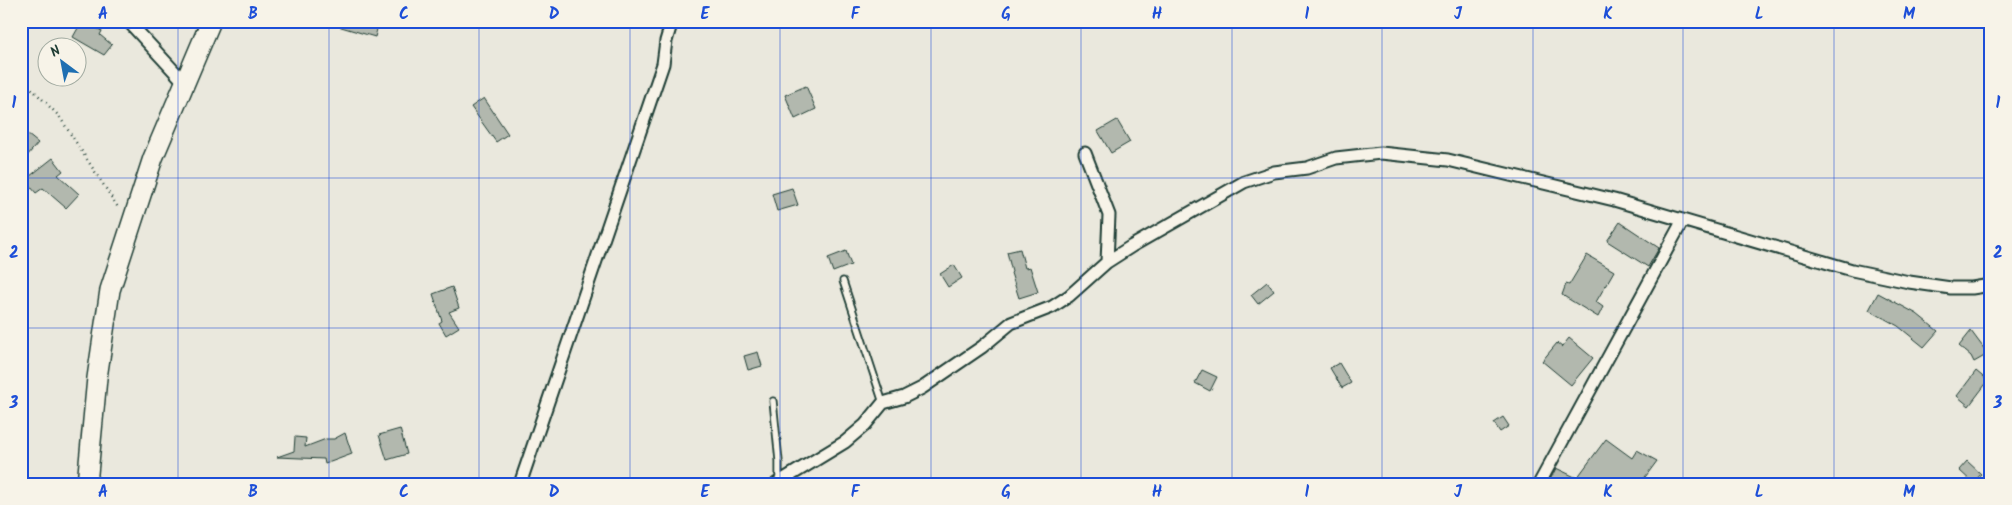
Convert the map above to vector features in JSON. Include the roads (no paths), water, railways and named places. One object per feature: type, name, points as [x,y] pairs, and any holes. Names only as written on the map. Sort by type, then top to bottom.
[{"type":"main road","points":[[87,484],[97,378],[110,290],[153,158],[212,21]]},
{"type":"street","points":[[128,21],[185,83]]},
{"type":"street","points":[[520,484],[663,64],[666,41],[672,21]]},
{"type":"street","points":[[1085,153],[1109,215],[1107,262]]},
{"type":"street","points":[[777,483],[845,442],[865,425],[884,403],[904,397],[922,388],[982,347],[1011,323],[1052,307],[1069,296],[1107,262],[1228,191],[1256,177],[1274,172],[1307,168],[1336,158],[1381,153],[1448,160],[1614,200],[1852,270],[1908,282],[1952,288],[1972,288],[1991,285]]},
{"type":"street","points":[[1538,484],[1683,220]]},
{"type":"lane","points":[[843,282],[884,403]]},
{"type":"lane","points":[[773,402],[779,461],[777,483]]}]
